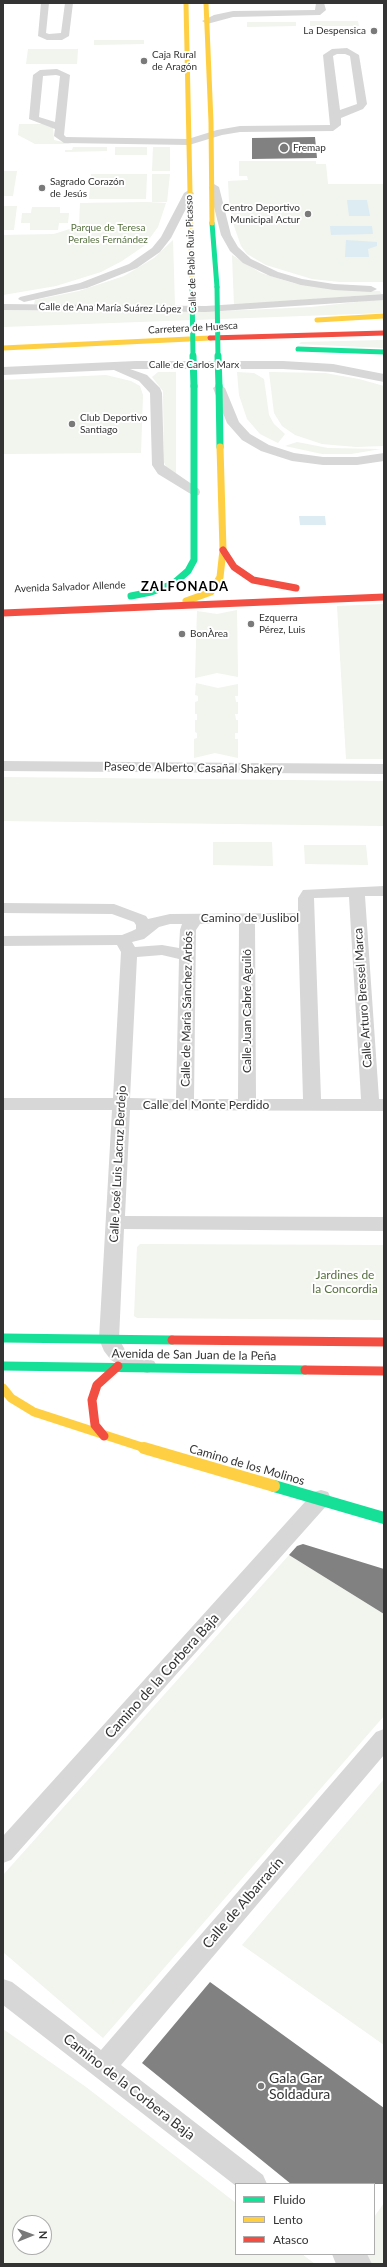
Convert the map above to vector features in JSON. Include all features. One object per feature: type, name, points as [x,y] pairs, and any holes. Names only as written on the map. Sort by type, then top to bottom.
[{"type":"main road","name":"Calle de Pablo Ruiz Picasso","points":[[186,3],[194,386],[194,560],[201,579],[211,592],[220,577],[223,550],[217,286],[211,179],[211,122],[206,11]]},
{"type":"main road","points":[[384,316],[307,322],[384,323]]},
{"type":"main road","name":"Carretera de Huesca","points":[[183,327],[230,325]]},
{"type":"main road","name":"Carretera de Huesca","points":[[3,348],[262,336],[384,333]]},
{"type":"main road","points":[[40,347],[231,348]]},
{"type":"main road","points":[[291,349],[384,352]]},
{"type":"main road","points":[[223,550],[234,567],[253,580],[272,586],[300,588],[257,590]]},
{"type":"main road","name":"Avenida Salvador Allende","points":[[194,560],[188,571],[173,584],[151,592],[128,596],[226,591]]},
{"type":"main road","name":"Avenida Salvador Allende","points":[[165,606],[211,592],[224,599],[254,604]]},
{"type":"main road","name":"Avenida Salvador Allende","points":[[3,614],[384,597]]},
{"type":"main road","name":"Avenida de San Juan de la Peña","points":[[3,1338],[384,1342]]},
{"type":"main road","name":"Avenida de San Juan de la Peña","points":[[3,1366],[148,1366],[384,1371]]},
{"type":"main road","points":[[104,1436],[95,1425],[92,1400],[97,1385],[118,1366]]},
{"type":"main road","name":"Camino de los Molinos","points":[[3,1388],[11,1398],[34,1412],[104,1436],[321,1498],[384,1518]]},
{"type":"street","points":[[45,3],[41,34],[48,37],[62,36],[66,34],[70,3]]},
{"type":"street","points":[[206,11],[217,16],[233,14],[317,13],[321,10],[321,3]]},
{"type":"street","points":[[186,17],[206,11],[233,14]]},
{"type":"street","points":[[60,127],[34,119],[33,116],[38,75],[40,73],[60,72],[65,75],[60,138],[69,141],[153,141],[211,136],[240,129],[327,129],[336,125],[328,54],[335,51],[348,51],[354,55],[362,104],[360,107],[336,117]]},
{"type":"street","points":[[334,104],[340,108],[353,109]]},
{"type":"street","points":[[44,122],[61,116]]},
{"type":"street","points":[[211,122],[240,129]]},
{"type":"street","points":[[211,179],[226,235],[234,249],[247,261],[274,274],[301,282],[341,288],[384,288]]},
{"type":"street","name":"Calle de Ana María Suárez López","points":[[3,302],[71,290],[104,279],[133,266],[156,250],[166,238],[189,193]]},
{"type":"street","name":"Calle de Ana María Suárez López","points":[[3,307],[206,309],[288,305],[384,297]]},
{"type":"street","name":"Calle de Carlos Marx","points":[[3,371],[166,364],[316,367],[352,370],[384,378]]},
{"type":"street","points":[[95,366],[129,371],[150,382],[156,393],[158,465],[162,471],[194,492]]},
{"type":"street","name":"Calle de Carlos Marx","points":[[219,387],[233,423],[246,437],[265,448],[292,457],[323,462],[357,461],[384,457]]},
{"type":"street","name":"Paseo de Alberto Casañal Shakery","points":[[3,766],[384,769]]},
{"type":"street","name":"Calle Arturo Bressel Marca","points":[[357,891],[377,1105]]},
{"type":"street","name":"Camino de Juslibol","points":[[126,946],[144,928],[164,919],[306,918],[306,898],[309,893],[384,891]]},
{"type":"street","points":[[3,908],[114,909],[140,919],[144,925],[144,928]]},
{"type":"street","name":"Calle de María Sánchez Arbós","points":[[185,1105],[188,926],[198,918]]},
{"type":"street","name":"Calle Juan Cabré Aguiló","points":[[247,918],[247,1105]]},
{"type":"street","points":[[306,918],[312,1105]]},
{"type":"street","name":"Camino de Juslibol","points":[[3,941],[126,946],[187,954]]},
{"type":"street","name":"Calle José Luis Lacruz Berdejo","points":[[109,1339],[122,1104],[126,946]]},
{"type":"street","name":"Calle del Monte Perdido","points":[[3,1104],[377,1105]]},
{"type":"street","points":[[116,1222],[384,1224]]},
{"type":"street","points":[[109,1339],[111,1346],[118,1355],[126,1360],[148,1366]]},
{"type":"street","name":"Camino de la Corbera Baja","points":[[3,1853],[321,1498]]},
{"type":"street","name":"Calle de Albarracín","points":[[102,2067],[384,1739]]},
{"type":"street","name":"Camino de la Corbera Baja","points":[[3,1990],[253,2183]]},
{"type":"street","points":[[346,2255],[358,2264]]},
{"type":"green space","points":[[310,21],[358,21],[359,26],[310,26]]},
{"type":"green space","points":[[247,22],[296,22],[296,26],[247,27]]},
{"type":"green space","points":[[94,40],[144,40],[144,44],[94,45]]},
{"type":"green space","points":[[28,49],[78,49],[77,64],[26,64]]},
{"type":"green space","points":[[19,124],[44,124],[53,128],[54,140],[72,144],[35,144],[18,135]]},
{"type":"green space","points":[[73,147],[107,147],[107,151],[65,152],[65,150],[72,150]]},
{"type":"green space","points":[[115,147],[147,147],[147,155],[115,155]]},
{"type":"green space","points":[[153,147],[170,147],[170,171],[152,171]]},
{"type":"green space","name":"Centro Deportivo Municipal Actur","points":[[239,161],[316,161],[316,164],[326,164],[328,184],[384,184],[384,282],[340,282],[312,279],[266,265],[247,254],[241,246],[234,226],[229,202],[228,181],[248,180],[247,176],[239,176]]},
{"type":"green space","points":[[3,171],[17,171],[13,196],[3,196]]},
{"type":"green space","points":[[91,174],[147,174],[146,199],[89,199]]},
{"type":"green space","points":[[152,174],[170,174],[167,202],[152,202]]},
{"type":"green space","name":"Parque de Teresa Perales Fernández","points":[[80,203],[166,203],[158,227],[144,246],[122,261],[101,272],[56,286],[3,295],[3,235],[54,234],[79,226]]},
{"type":"green space","points":[[3,206],[17,206],[14,230],[3,230]]},
{"type":"green space","points":[[32,207],[60,207],[60,213],[69,213],[68,223],[59,223],[58,230],[30,230],[30,223],[21,223],[22,213],[31,213]]},
{"type":"green space","points":[[173,240],[175,306],[34,304],[35,300],[79,291],[124,276],[154,258]]},
{"type":"green space","points":[[232,255],[261,273],[293,283],[331,289],[380,291],[381,294],[234,305]]},
{"type":"green space","points":[[384,299],[384,313],[3,327],[3,310],[167,312],[247,310],[311,307]]},
{"type":"green space","points":[[384,340],[384,348],[299,344],[301,342]]},
{"type":"green space","points":[[158,372],[176,372],[176,474],[167,469],[164,462],[163,391],[152,377]]},
{"type":"green space","points":[[237,372],[254,373],[264,379],[269,415],[274,424],[285,434],[278,443],[260,434],[247,419],[239,395]]},
{"type":"green space","points":[[269,372],[325,373],[359,379],[384,386],[384,446],[356,447],[322,444],[295,435],[282,426],[274,413]]},
{"type":"green space","name":"Club Deportivo Santiago","points":[[106,375],[131,381],[140,386],[143,395],[141,453],[3,454],[3,380]]},
{"type":"green space","points":[[297,442],[328,448],[381,449],[351,454],[322,454],[285,446]]},
{"type":"green space","points":[[384,604],[384,759],[346,759],[337,606]]},
{"type":"green space","points":[[237,610],[238,677],[217,673],[195,678],[197,611],[217,614]]},
{"type":"green space","points":[[196,683],[218,688],[238,684],[238,696],[235,696],[236,702],[238,702],[238,714],[235,714],[236,720],[238,720],[238,733],[235,733],[235,739],[238,739],[238,758],[215,753],[194,758],[194,739],[197,738],[197,733],[195,732],[195,720],[197,720],[197,714],[195,714],[195,702],[198,701],[198,696],[195,695]]},
{"type":"green space","points":[[3,777],[384,781],[384,826],[3,821]]},
{"type":"green space","points":[[213,842],[272,842],[273,866],[213,865]]},
{"type":"green space","points":[[304,845],[366,845],[368,865],[305,864]]},
{"type":"green space","name":"Jardines de la Concordia","points":[[140,1244],[384,1245],[384,1320],[137,1318],[134,1316],[137,1247]]},
{"type":"green space","points":[[289,1555],[384,1614],[384,1716],[103,2038],[3,1952],[3,1875]]},
{"type":"green space","points":[[384,1779],[384,2045],[242,1945]]},
{"type":"green space","points":[[3,2029],[86,2087],[235,2202],[235,2255],[303,2255],[315,2264],[3,2264]]},
{"type":"green space","points":[[384,2203],[384,2264],[358,2264],[346,2255],[375,2255],[375,2216]]},
{"type":"shaded area","points":[[347,200],[367,200],[370,216],[349,216]]},
{"type":"shaded area","points":[[330,226],[372,226],[373,234],[331,235]]},
{"type":"shaded area","points":[[346,240],[377,242],[377,246],[368,249],[369,257],[345,257]]},
{"type":"shaded area","points":[[299,516],[325,516],[326,525],[300,525]]},
{"type":"building","name":"Fremap","points":[[315,137],[317,158],[252,159],[252,138]]},
{"type":"building","points":[[303,1544],[384,1569],[384,1614],[289,1555],[297,1546]]},
{"type":"building","name":"Gala Gar Soldadura","points":[[210,1982],[384,2108],[384,2184],[290,2183],[142,2063]]},
{"type":"traffic: fast","points":[[212,223],[217,287]]},
{"type":"traffic: fast","points":[[192,287],[194,386]]},
{"type":"traffic: fast","points":[[217,287],[219,386]]},
{"type":"traffic: fast","points":[[298,349],[384,352]]},
{"type":"traffic: fast","points":[[131,596],[151,592],[173,584],[188,571],[194,560],[194,386]]},
{"type":"traffic: fast","points":[[219,386],[220,447]]},
{"type":"traffic: fast","points":[[3,1338],[172,1340]]},
{"type":"traffic: fast","points":[[3,1366],[305,1370]]},
{"type":"traffic: fast","points":[[274,1486],[384,1518]]},
{"type":"traffic: slow","points":[[186,3],[192,287]]},
{"type":"traffic: slow","points":[[206,3],[211,122],[212,223]]},
{"type":"traffic: slow","points":[[317,320],[384,316]]},
{"type":"traffic: slow","points":[[3,348],[210,338]]},
{"type":"traffic: slow","points":[[186,601],[211,592],[220,577],[223,550],[220,447]]},
{"type":"traffic: slow","points":[[3,1388],[11,1398],[34,1412],[104,1436],[274,1486]]},
{"type":"traffic: jam","points":[[210,338],[384,333]]},
{"type":"traffic: jam","points":[[223,550],[234,567],[253,580],[296,588]]},
{"type":"traffic: jam","points":[[3,613],[384,597]]},
{"type":"traffic: jam","points":[[172,1340],[384,1342]]},
{"type":"traffic: jam","points":[[104,1436],[95,1425],[92,1400],[97,1385],[118,1366]]},
{"type":"traffic: jam","points":[[305,1370],[384,1371]]},
{"type":"place","name":"La Despensica","points":[[374,31]]},
{"type":"place","name":"Caja Rural de Aragón","points":[[144,61]]},
{"type":"place","name":"Fremap","points":[[284,148]]},
{"type":"place","name":"Sagrado Corazón de Jesús","points":[[42,188]]},
{"type":"place","name":"Centro Deportivo Municipal Actur","points":[[308,214]]},
{"type":"place","name":"Club Deportivo Santiago","points":[[72,424]]},
{"type":"place","name":"Ezquerra Pérez, Luis","points":[[251,624]]},
{"type":"place","name":"BonÀrea","points":[[182,634]]},
{"type":"place","name":"Gala Gar Soldadura","points":[[261,2086]]},
{"type":"district","name":"ZALFONADA","points":[[185,587]]}]
